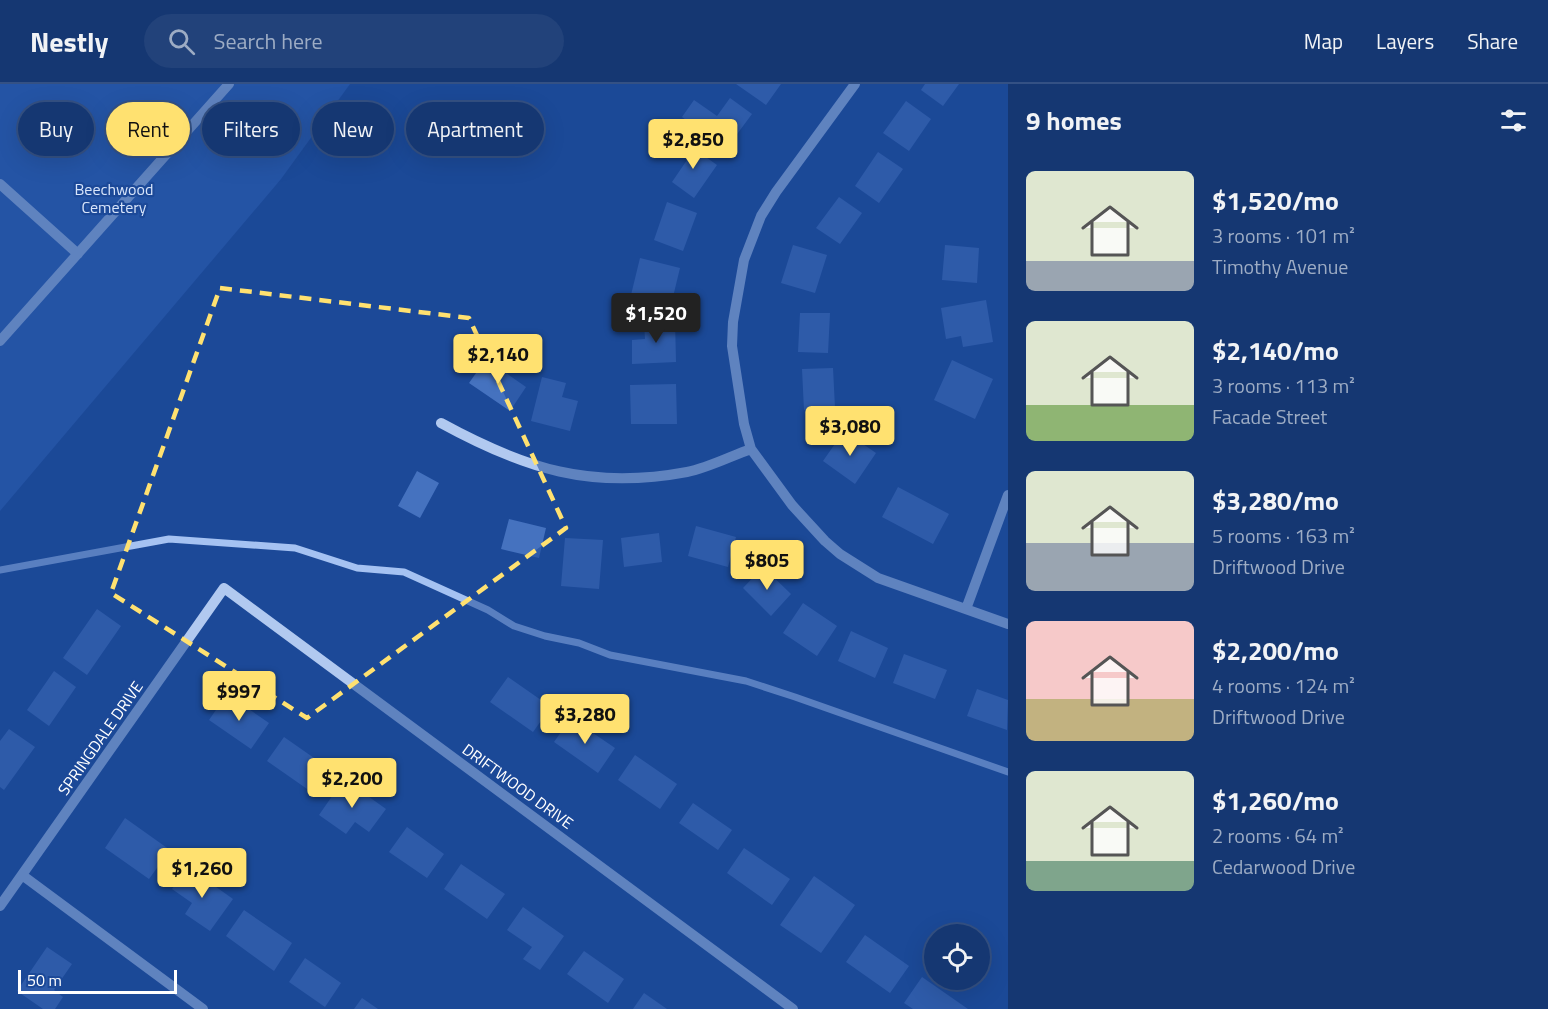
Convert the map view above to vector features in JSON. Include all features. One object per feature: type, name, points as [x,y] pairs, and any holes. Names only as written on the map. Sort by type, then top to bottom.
[{"type":"street","points":[[0,341],[229,84]]},
{"type":"street","points":[[855,84],[776,192],[761,216],[744,260],[739,279],[732,346],[744,424],[752,449],[792,505],[840,554],[878,578],[1008,624]]},
{"type":"street","points":[[0,184],[78,254]]},
{"type":"street","points":[[441,423],[479,444],[515,459],[554,471],[590,478],[636,478],[688,472],[752,449]]},
{"type":"street","points":[[966,609],[1008,495]]},
{"type":"street","name":"SPRINGDALE DRIVE","points":[[0,906],[224,588]]},
{"type":"street","name":"DRIFTWOOD DRIVE","points":[[224,588],[793,1009]]},
{"type":"street","points":[[22,875],[203,1009]]},
{"type":"highlighted area","points":[[220,288],[469,318],[566,528],[307,718],[111,593]]},
{"type":"green space","name":"Beechwood Cemetery","points":[[0,84],[350,84],[337,102],[312,102],[312,136],[300,153],[300,102],[202,102],[202,156],[298,156],[281,179],[0,511]]},
{"type":"building","points":[[736,84],[781,84],[766,105]]},
{"type":"building","points":[[925,84],[959,84],[943,106],[921,90]]},
{"type":"building","points":[[730,98],[752,114],[726,149],[682,117],[694,100],[717,116]]},
{"type":"building","points":[[906,101],[931,119],[909,151],[883,133]]},
{"type":"building","points":[[682,140],[717,165],[694,198],[672,182],[687,160],[675,151]]},
{"type":"building","points":[[878,152],[903,169],[879,203],[855,186]]},
{"type":"building","points":[[839,197],[862,213],[840,244],[816,228]]},
{"type":"building","points":[[667,202],[697,213],[683,251],[654,240]]},
{"type":"building","points":[[793,245],[827,255],[815,293],[781,283]]},
{"type":"building","points":[[945,245],[979,248],[977,283],[942,280]]},
{"type":"building","points":[[640,258],[680,268],[671,305],[631,295]]},
{"type":"building","points":[[986,300],[993,342],[963,347],[961,336],[946,339],[941,308]]},
{"type":"building","points":[[800,313],[830,313],[828,353],[798,352]]},
{"type":"building","points":[[675,320],[676,362],[632,364],[632,340],[645,339],[644,321]]},
{"type":"building","points":[[486,359],[526,387],[510,411],[469,383]]},
{"type":"building","points":[[952,360],[993,379],[975,419],[934,400]]},
{"type":"building","points":[[833,368],[835,408],[804,410],[802,369]]},
{"type":"building","points":[[542,377],[566,383],[562,397],[578,401],[570,431],[531,421]]},
{"type":"building","points":[[676,384],[677,424],[631,424],[630,385]]},
{"type":"building","points":[[844,431],[876,453],[855,484],[823,461]]},
{"type":"building","points":[[417,471],[439,483],[420,518],[398,506]]},
{"type":"building","points":[[898,487],[949,514],[933,544],[882,517]]},
{"type":"building","points":[[509,519],[546,528],[539,558],[501,549]]},
{"type":"building","points":[[696,526],[736,537],[728,567],[688,556]]},
{"type":"building","points":[[659,533],[662,562],[624,567],[621,538]]},
{"type":"building","points":[[565,538],[603,540],[599,589],[561,586]]},
{"type":"building","points":[[763,567],[791,594],[771,616],[743,588]]},
{"type":"building","points":[[803,603],[837,626],[817,656],[783,633]]},
{"type":"building","points":[[97,609],[121,626],[87,675],[63,658]]},
{"type":"building","points":[[851,631],[888,648],[875,678],[838,661]]},
{"type":"building","points":[[904,654],[947,670],[935,699],[893,683]]},
{"type":"building","points":[[54,671],[76,687],[49,726],[27,710]]},
{"type":"building","points":[[508,677],[551,707],[533,732],[490,702]]},
{"type":"building","points":[[977,689],[1008,700],[1007,730],[967,716]]},
{"type":"building","points":[[227,694],[269,723],[251,749],[209,720]]},
{"type":"building","points":[[571,718],[615,748],[598,773],[554,742]]},
{"type":"building","points":[[9,729],[35,747],[4,790],[0,787],[0,741]]},
{"type":"building","points":[[284,737],[327,767],[310,791],[267,761]]},
{"type":"building","points":[[635,755],[677,784],[660,809],[618,780]]},
{"type":"building","points":[[344,779],[386,809],[369,832],[355,822],[346,834],[319,815]]},
{"type":"building","points":[[693,803],[732,830],[718,850],[679,823]]},
{"type":"building","points":[[125,818],[170,850],[149,879],[105,848]]},
{"type":"building","points":[[407,827],[444,854],[427,878],[389,852]]},
{"type":"building","points":[[744,848],[790,879],[772,905],[727,873]]},
{"type":"building","points":[[461,864],[505,894],[487,919],[444,889]]},
{"type":"building","points":[[188,867],[233,899],[210,931],[185,914],[192,903],[172,889]]},
{"type":"building","points":[[814,876],[855,905],[821,953],[780,925]]},
{"type":"building","points":[[523,907],[564,936],[540,970],[523,959],[532,947],[507,930]]},
{"type":"building","points":[[244,910],[292,943],[274,971],[226,936]]},
{"type":"building","points":[[865,935],[909,966],[890,993],[846,962]]},
{"type":"building","points":[[47,947],[72,964],[54,990],[63,997],[55,1009],[43,1009],[17,991]]},
{"type":"building","points":[[584,951],[624,979],[608,1003],[567,974]]},
{"type":"building","points":[[305,958],[341,983],[325,1007],[289,982]]},
{"type":"building","points":[[922,977],[924,990],[941,990],[968,1009],[913,1009],[904,1003]]},
{"type":"building","points":[[644,993],[667,1009],[633,1009]]},
{"type":"building","points":[[362,998],[378,1009],[354,1009]]},
{"type":"waterway","points":[[0,570],[169,539],[295,548],[357,568],[404,572],[488,610],[514,626],[545,636],[579,643],[610,655],[746,681],[1008,772]]}]
